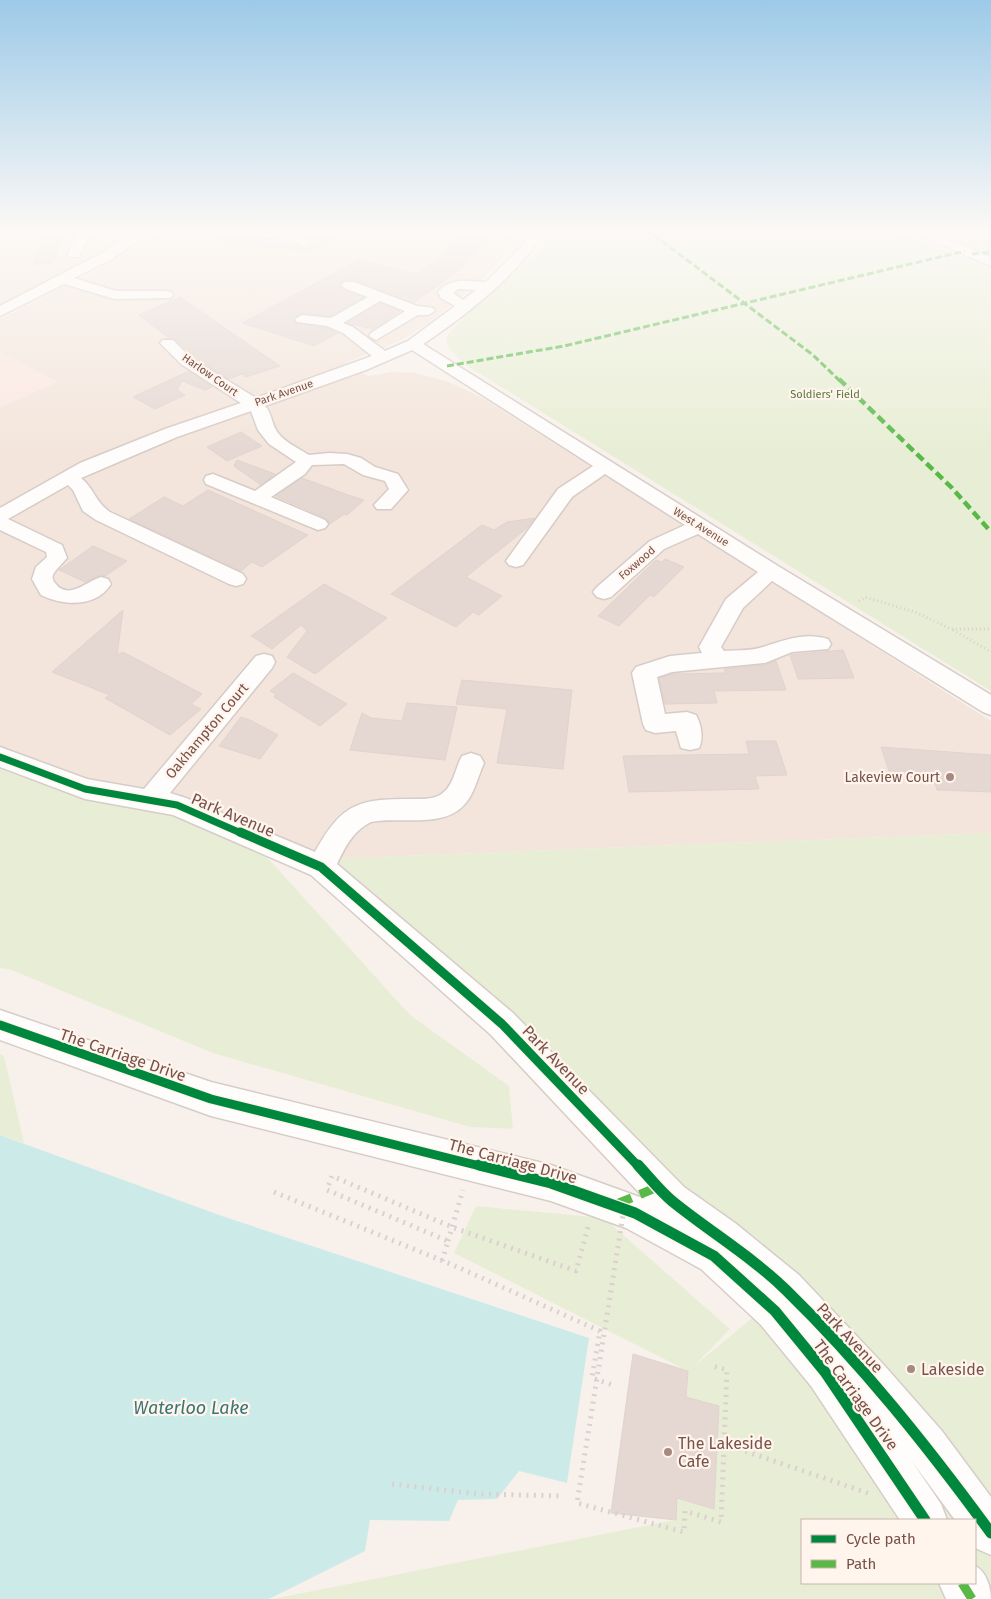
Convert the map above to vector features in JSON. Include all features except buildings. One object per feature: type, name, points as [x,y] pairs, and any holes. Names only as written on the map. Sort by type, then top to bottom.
[{"type":"street","points":[[0,312],[17,304]]},
{"type":"street","points":[[332,323],[366,304]]},
{"type":"street","points":[[399,304],[415,310],[460,309]]},
{"type":"street","points":[[455,304],[460,309]]},
{"type":"street","name":"Park Avenue","points":[[0,516],[86,467],[171,433],[384,357],[412,344],[467,304]]},
{"type":"street","points":[[376,336],[415,310]]},
{"type":"street","points":[[302,319],[332,323],[348,330],[384,357]]},
{"type":"street","name":"Harlow Court","points":[[168,342],[193,366],[254,404]]},
{"type":"street","name":"West Avenue","points":[[412,344],[699,526],[991,706]]},
{"type":"street","points":[[254,404],[261,411],[268,430],[275,440],[306,461],[325,458],[346,460],[366,470],[388,475],[394,479],[399,490],[395,496],[384,504]]},
{"type":"street","points":[[257,498],[304,466],[306,461]]},
{"type":"street","points":[[516,560],[565,493],[605,466]]},
{"type":"street","points":[[69,477],[81,487],[90,507],[103,516],[236,579]]},
{"type":"street","points":[[213,480],[318,524]]},
{"type":"street","points":[[0,523],[55,549],[57,558],[44,572],[42,579],[48,590],[69,598],[87,594],[101,584]]},
{"type":"street","name":"Foxwood","points":[[604,592],[657,545],[699,526]]},
{"type":"street","points":[[716,658],[710,647],[734,604],[771,571]]},
{"type":"street","points":[[690,741],[687,721],[655,724],[644,673],[670,664],[716,658],[765,655],[789,645],[820,644]]},
{"type":"street","name":"Oakhampton Court","points":[[150,801],[264,662]]},
{"type":"street","name":"Park Avenue","points":[[0,757],[85,789],[177,805],[321,867],[425,955],[502,1024],[671,1200],[722,1236],[785,1289],[869,1378],[919,1437],[991,1533]]},
{"type":"street","points":[[321,867],[342,831],[352,820],[365,813],[392,808],[441,808],[456,796],[471,763]]},
{"type":"street","name":"The Carriage Drive","points":[[0,1025],[211,1099],[551,1183],[610,1204],[714,1256],[776,1311],[825,1372],[922,1516]]},
{"type":"street","points":[[963,1584],[972,1599]]},
{"type":"path","points":[[839,613],[865,597],[915,612],[951,629],[991,652]]},
{"type":"path","points":[[951,629],[991,629]]},
{"type":"path","points":[[442,1261],[468,1162]]},
{"type":"path","points":[[448,1241],[327,1190],[332,1176],[452,1227],[576,1271],[610,1204]]},
{"type":"path","points":[[274,1192],[442,1261],[600,1331],[592,1378],[613,1385]]},
{"type":"path","points":[[610,1204],[576,1503],[684,1532],[686,1511],[721,1522],[728,1370],[713,1366]]},
{"type":"path","points":[[724,1444],[922,1516]]},
{"type":"path","points":[[392,1484],[479,1494],[562,1496]]},
{"type":"shaded area","points":[[30,304],[452,304],[433,320],[402,340],[345,363],[368,376],[392,372],[416,373],[449,382],[483,398],[991,721],[991,833],[323,859],[0,757],[0,407],[57,382],[0,352],[0,319]]},
{"type":"shaded area","points":[[0,352],[58,382],[0,407]]},
{"type":"green space","name":"Soldiers' Field","points":[[481,304],[991,304],[991,691],[463,363],[448,347],[446,338],[453,328]]},
{"type":"green space","points":[[0,757],[177,805],[266,856],[410,1015],[509,1086],[513,1129],[470,1127],[213,1053],[9,969],[0,968]]},
{"type":"green space","points":[[991,833],[991,1599],[272,1599],[675,1520],[677,1498],[714,1509],[686,1397],[688,1371],[454,1253],[476,1206],[604,1218],[730,1329],[694,1366],[762,1310],[586,1120],[414,966],[323,859]]},
{"type":"green space","points":[[0,1054],[4,1056],[24,1143],[0,1135]]},
{"type":"water","name":"Waterloo Lake","points":[[0,1135],[222,1216],[589,1338],[567,1483],[519,1471],[497,1499],[458,1500],[449,1521],[370,1520],[365,1551],[269,1599],[0,1599]]},
{"type":"marked path","points":[[447,366],[564,346],[743,304]]},
{"type":"marked path","points":[[745,304],[813,355],[952,488],[991,532]]},
{"type":"marked path","points":[[614,1205],[658,1187]]},
{"type":"marked path","points":[[963,1584],[972,1599]]},
{"type":"cycle path","points":[[0,757],[85,789],[177,805],[321,867],[425,955],[502,1024],[671,1200],[722,1236],[785,1289],[869,1378],[927,1446],[991,1533]]},
{"type":"cycle path","points":[[0,1025],[211,1099],[551,1183],[635,1213],[714,1256],[775,1311],[825,1372],[924,1519]]},
{"type":"place","name":"Lakeview Court","points":[[950,777]]},
{"type":"place","name":"Lakeside","points":[[911,1369]]},
{"type":"place","name":"The Lakeside Cafe","points":[[668,1452]]}]
